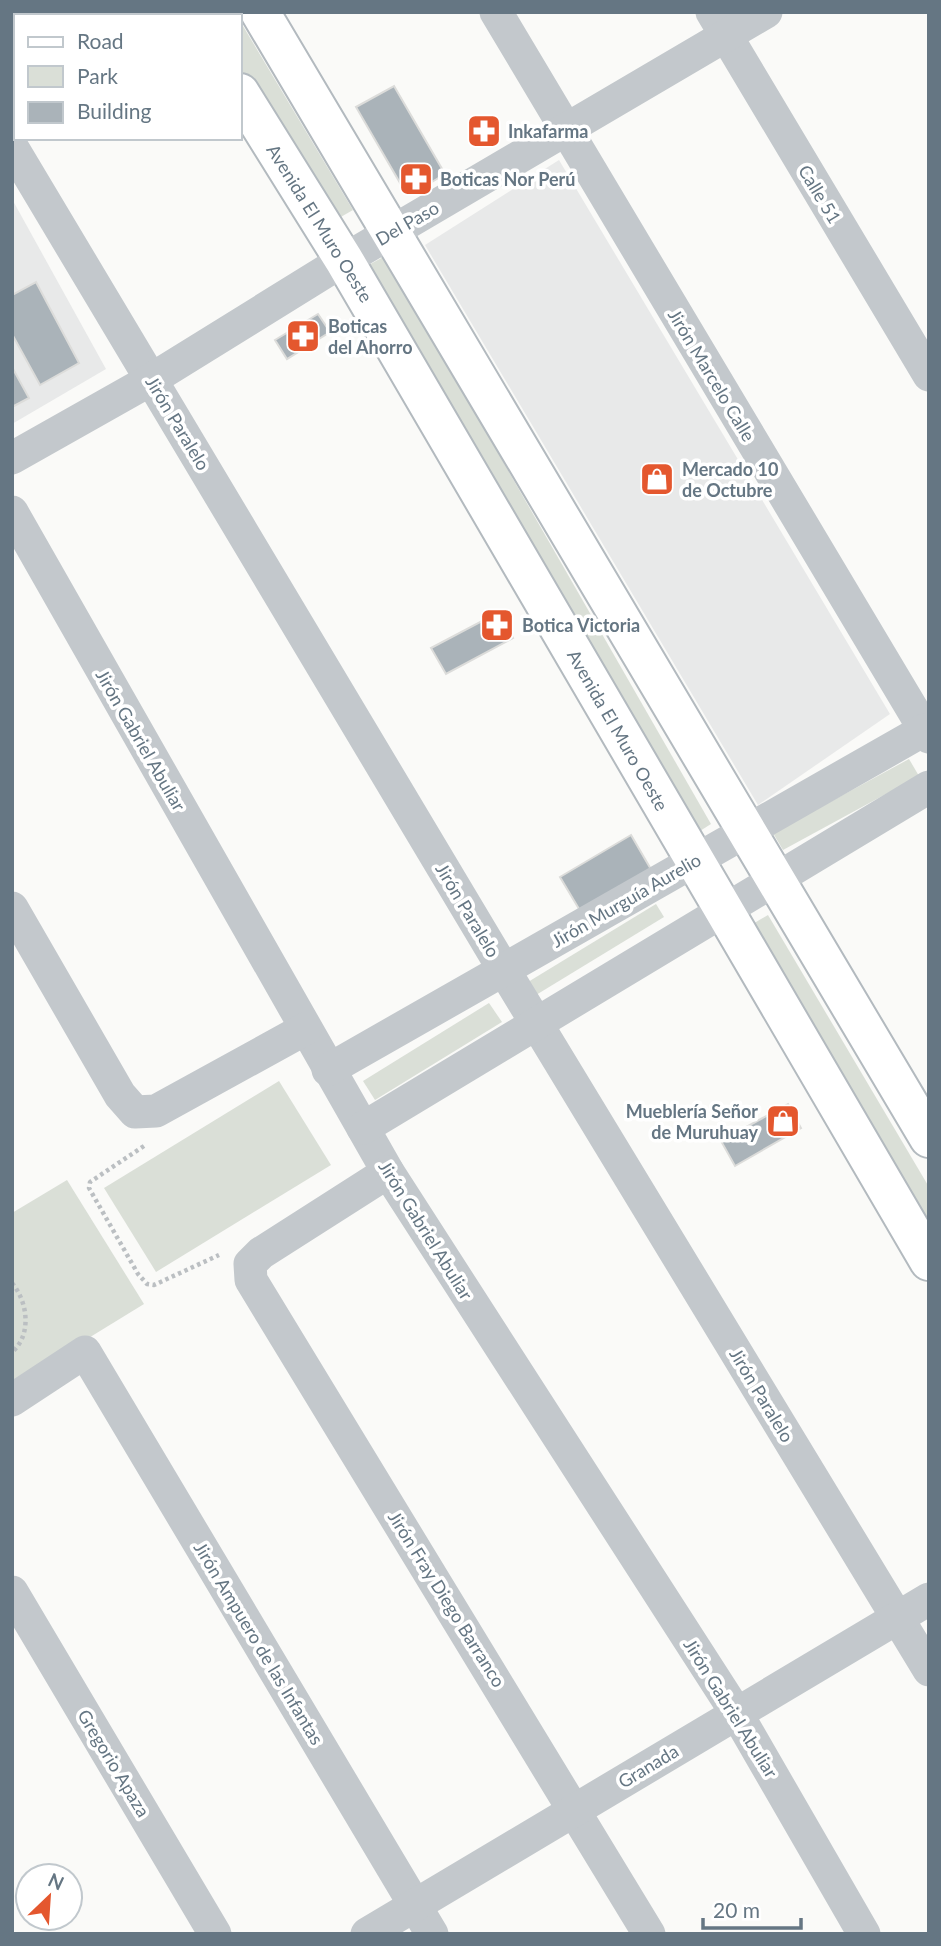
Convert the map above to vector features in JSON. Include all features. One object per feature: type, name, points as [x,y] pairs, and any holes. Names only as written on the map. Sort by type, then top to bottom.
[{"type":"main road","points":[[260,12],[929,1138]]},
{"type":"main road","name":"Avenida El Muro Oeste","points":[[242,96],[344,260],[929,1261]]},
{"type":"street","name":"Jirón Marcelo Calle","points":[[496,12],[927,733]]},
{"type":"street","name":"Del Paso","points":[[12,458],[152,379],[344,260],[565,131],[719,24],[766,12]]},
{"type":"street","name":"Calle 51","points":[[719,24],[929,375]]},
{"type":"street","name":"Jirón Paralelo","points":[[12,147],[504,970],[929,1670]]},
{"type":"street","name":"Jirón Gabriel Abuliar","points":[[12,512],[388,1172],[737,1714],[864,1934]]},
{"type":"street","name":"Jirón Murguía Aurelio","points":[[328,1070],[745,832],[927,733]]},
{"type":"street","points":[[363,1128],[929,787]]},
{"type":"street","points":[[12,908],[120,1095],[146,1111],[305,1029]]},
{"type":"street","points":[[250,1264],[261,1252],[388,1172]]},
{"type":"street","name":"Jirón Fray Diego Barranco","points":[[250,1264],[251,1280],[576,1809],[649,1934]]},
{"type":"street","name":"Jirón Ampuero de las Infantas","points":[[12,1400],[85,1352],[432,1934]]},
{"type":"street","name":"Gregorio Apaza","points":[[12,1592],[215,1934]]},
{"type":"street","name":"Granada","points":[[367,1934],[929,1599]]},
{"type":"path","points":[[146,1111],[156,1130],[147,1145],[100,1173],[90,1182],[89,1188],[138,1274],[147,1284],[154,1285],[216,1254],[231,1256],[250,1264]]},
{"type":"path","points":[[12,1283],[24,1305],[25,1327],[12,1352]]},
{"type":"shaded area","name":"Mercado 10 de Octubre","points":[[559,160],[890,714],[758,805],[425,245]]},
{"type":"shaded area","points":[[12,199],[106,369],[12,424]]},
{"type":"green space","points":[[242,24],[353,210],[332,222],[242,73]]},
{"type":"green space","points":[[385,256],[711,824],[692,836],[365,267]]},
{"type":"green space","points":[[909,759],[919,776],[783,850],[773,833]]},
{"type":"green space","points":[[656,904],[664,917],[536,995],[528,982]]},
{"type":"green space","points":[[768,915],[929,1187],[929,1234],[746,928]]},
{"type":"green space","points":[[489,1003],[502,1022],[375,1100],[363,1081]]},
{"type":"green space","points":[[279,1081],[331,1165],[156,1272],[104,1188]]},
{"type":"green space","points":[[67,1180],[144,1304],[12,1385],[12,1213]]},
{"type":"building","points":[[394,86],[445,174],[417,191],[403,188],[356,107]]},
{"type":"building","points":[[36,282],[79,363],[40,385],[12,334],[12,295]]},
{"type":"building","name":"Boticas del Ahorro","points":[[318,314],[330,332],[287,359],[275,340]]},
{"type":"building","points":[[12,367],[29,398],[12,407]]},
{"type":"building","points":[[499,612],[513,638],[446,674],[431,648]]},
{"type":"building","points":[[631,835],[656,878],[585,919],[560,877]]},
{"type":"building","points":[[788,1104],[801,1128],[735,1166],[721,1141]]},
{"type":"place","name":"Inkafarma","points":[[484,131]]},
{"type":"place","name":"Boticas Nor Perú","points":[[416,179]]},
{"type":"place","name":"Boticas del Ahorro","points":[[303,336]]},
{"type":"place","name":"Mercado 10 de Octubre","points":[[657,479]]},
{"type":"place","name":"Botica Victoria","points":[[497,625]]},
{"type":"place","name":"Mueblería Señor de Muruhuay","points":[[783,1121]]}]
